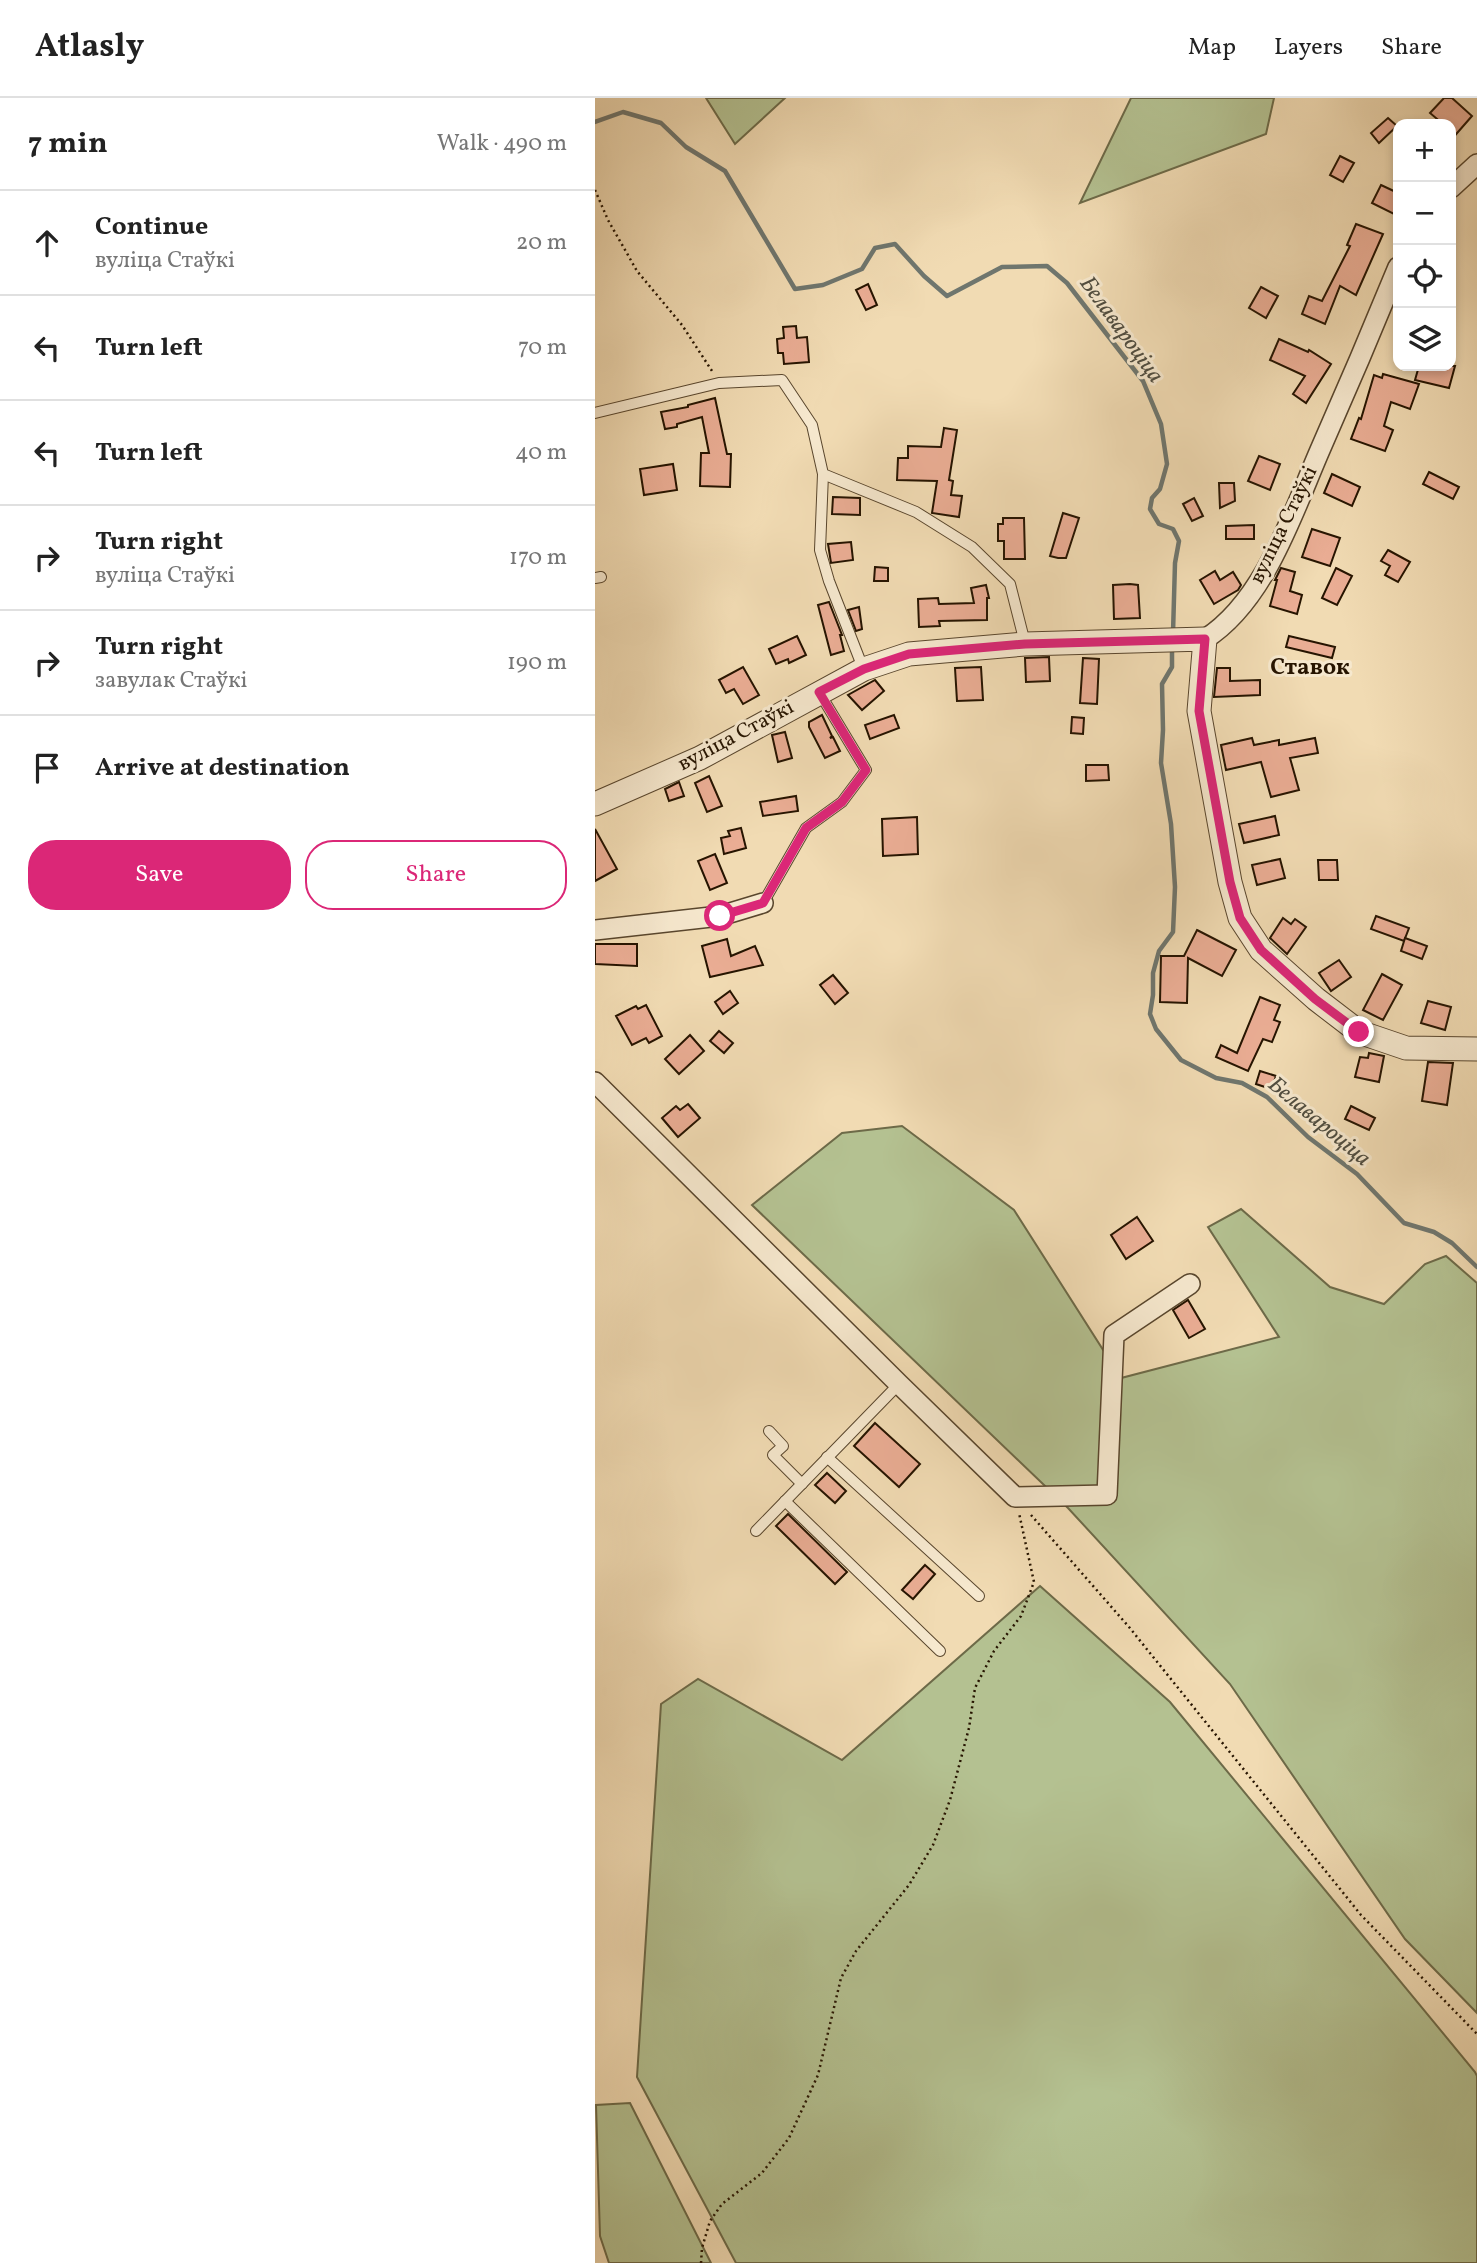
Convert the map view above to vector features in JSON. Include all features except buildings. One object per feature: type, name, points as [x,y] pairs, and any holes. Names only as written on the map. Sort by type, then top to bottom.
[{"type":"street","points":[[1456,183],[1477,164]]},
{"type":"street","name":"вуліца Стаўкі","points":[[595,804],[700,758],[864,669],[909,654],[1025,644],[1199,639],[1220,630],[1242,606],[1274,553],[1393,279]]},
{"type":"street","points":[[1199,639],[1199,711],[1230,882],[1240,918],[1261,950],[1315,999],[1359,1032],[1406,1048],[1477,1049]]},
{"type":"street","points":[[595,930],[720,916],[763,903]]},
{"type":"street","points":[[595,1082],[1015,1497],[1107,1495],[1114,1335],[1190,1284]]},
{"type":"lane","points":[[595,414],[719,383],[782,380],[812,425],[823,474],[820,550],[829,581],[864,669]]},
{"type":"lane","points":[[823,474],[916,512],[972,547],[1010,584],[1025,644]]},
{"type":"lane","points":[[763,903],[806,828],[842,802],[866,770],[819,692]]},
{"type":"lane","points":[[756,1531],[899,1384]]},
{"type":"lane","points":[[769,1432],[783,1446],[773,1455],[802,1483]]},
{"type":"lane","points":[[827,1457],[979,1596]]},
{"type":"lane","points":[[785,1501],[940,1651]]},
{"type":"path","points":[[595,190],[608,220],[637,271],[682,325],[719,383]]},
{"type":"path","points":[[1015,1497],[1129,1627],[1361,1915],[1477,2034]]},
{"type":"path","points":[[701,2263],[702,2248],[710,2221],[722,2204],[762,2173],[789,2138],[818,2075],[841,1978],[856,1951],[909,1885],[933,1845],[950,1800],[969,1728],[975,1688],[994,1651],[1021,1616],[1034,1582],[1015,1497]]},
{"type":"green space","points":[[706,98],[785,98],[735,144]]},
{"type":"green space","points":[[1131,98],[1274,98],[1266,134],[1080,203]]},
{"type":"green space","points":[[902,1126],[1014,1210],[1121,1378],[1279,1337],[1208,1227],[1241,1209],[1330,1287],[1384,1304],[1425,1264],[1446,1256],[1477,1283],[1477,2013],[1405,1939],[1230,1684],[1068,1508],[752,1205],[842,1133]]},
{"type":"green space","points":[[1040,1586],[1170,1702],[1475,2072],[1477,2263],[736,2263],[637,2077],[661,1704],[698,1679],[842,1760]]},
{"type":"green space","points":[[630,2103],[711,2263],[609,2263],[600,2236],[596,2105]]},
{"type":"waterway","name":"Белавароціца","points":[[595,122],[623,112],[661,123],[686,147],[725,171],[795,289],[823,285],[862,269],[875,248],[895,244],[924,276],[947,296],[1002,267],[1047,266],[1067,283],[1143,381],[1161,424],[1167,464],[1160,489],[1152,498],[1150,509],[1159,524],[1173,529],[1179,541],[1175,563],[1173,633]]},
{"type":"waterway","name":"Белавароціца","points":[[1172,648],[1172,667],[1162,684],[1161,763],[1171,824],[1175,887],[1173,932],[1159,951],[1153,973],[1150,1014],[1156,1029],[1181,1060],[1216,1078],[1242,1083],[1267,1097],[1308,1137],[1357,1174],[1404,1223],[1434,1232],[1452,1243],[1477,1267]]},
{"type":"district","name":"Ставок","points":[[1310,668]]},
{"type":"route","points":[[720,916],[763,903],[806,828],[842,802],[866,770],[819,692],[864,669],[909,654],[1025,644],[1205,639],[1199,711],[1230,882],[1240,918],[1261,950],[1315,999],[1359,1032]]}]
